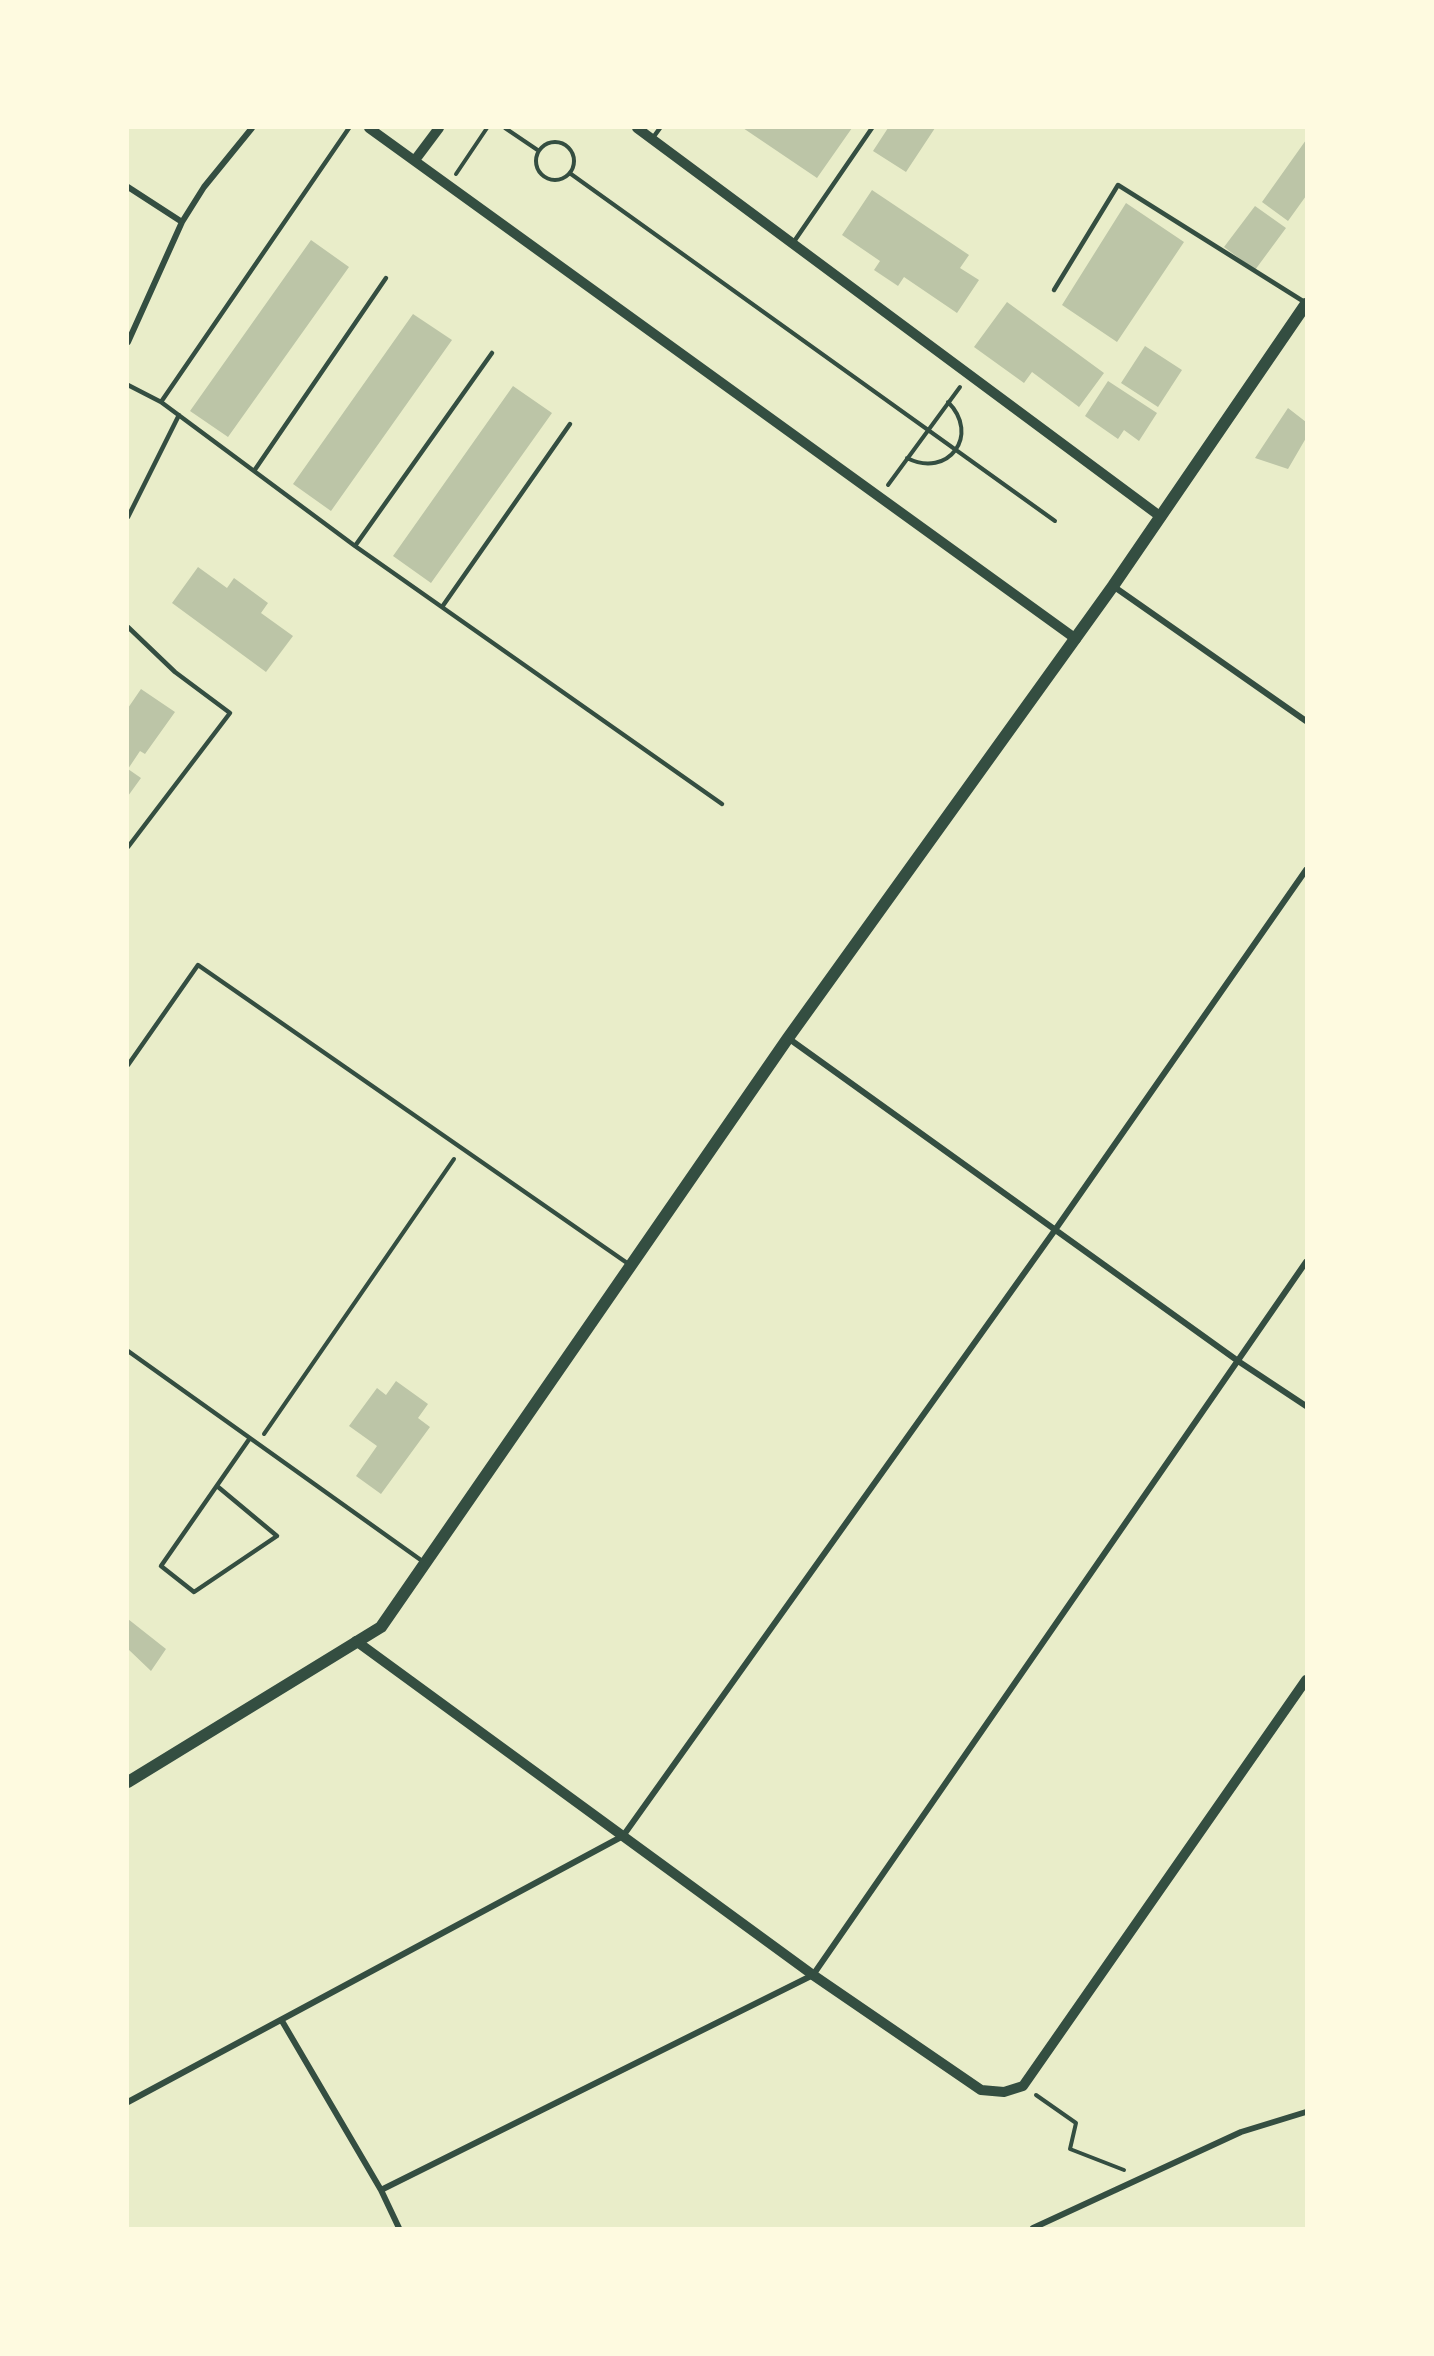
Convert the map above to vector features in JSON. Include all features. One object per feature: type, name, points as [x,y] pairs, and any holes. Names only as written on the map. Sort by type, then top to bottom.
[{"type":"main road","points":[[128,1782],[381,1627],[788,1038],[1076,639],[1306,304]]},
{"type":"street","points":[[128,342],[182,222],[204,187],[252,128]]},
{"type":"street","points":[[369,128],[1076,639]]},
{"type":"street","points":[[415,160],[439,128]]},
{"type":"street","points":[[637,128],[1161,517]]},
{"type":"street","points":[[128,187],[182,222]]},
{"type":"street","points":[[1113,586],[1306,721]]},
{"type":"street","points":[[128,2102],[623,1836],[1055,1230],[1306,870]]},
{"type":"street","points":[[788,1038],[1238,1361],[1306,1406]]},
{"type":"street","points":[[381,2190],[813,1975],[1306,1262]]},
{"type":"street","points":[[356,1641],[813,1975],[981,2090],[1004,2092],[1023,2086],[1306,1680]]},
{"type":"street","points":[[282,2021],[381,2190],[399,2229]]},
{"type":"street","points":[[1032,2229],[1240,2132],[1306,2112]]},
{"type":"lane","points":[[161,402],[349,128]]},
{"type":"lane","points":[[652,139],[660,128]]},
{"type":"lane","points":[[793,243],[872,128]]},
{"type":"lane","points":[[1054,290],[1118,186],[1306,304]]},
{"type":"lane","points":[[254,471],[386,278]]},
{"type":"lane","points":[[355,546],[492,353]]},
{"type":"lane","points":[[128,385],[161,402],[355,546],[722,804]]},
{"type":"lane","points":[[128,517],[179,416]]},
{"type":"lane","points":[[442,607],[570,424]]},
{"type":"lane","points":[[128,627],[175,672],[230,713],[128,847]]},
{"type":"lane","points":[[128,1065],[198,965],[631,1266]]},
{"type":"lane","points":[[128,1350],[425,1563]]},
{"type":"lane","points":[[217,1486],[277,1536],[194,1592],[160,1566],[250,1438]]},
{"type":"path","points":[[448,186],[487,128]]},
{"type":"path","points":[[505,128],[539,151]]},
{"type":"path","points":[[548,143],[566,145],[574,155],[575,161],[571,174],[559,180],[546,179],[541,175],[536,164],[539,151],[548,143]]},
{"type":"path","points":[[571,174],[1055,521]]},
{"type":"path","points":[[880,497],[970,374]]},
{"type":"path","points":[[907,458],[927,465],[938,463],[955,450],[962,430],[956,410],[948,402]]},
{"type":"path","points":[[257,1443],[462,1148]]},
{"type":"path","points":[[1023,2086],[1076,2123],[1070,2149],[1142,2177]]},
{"type":"building","points":[[743,128],[852,128],[817,178]]},
{"type":"building","points":[[888,128],[935,128],[906,172],[873,151]]},
{"type":"building","points":[[1306,140],[1306,196],[1288,221],[1262,202]]},
{"type":"building","points":[[872,190],[969,255],[960,268],[979,280],[957,313],[904,277],[898,286],[874,270],[880,261],[842,235]]},
{"type":"building","points":[[1126,203],[1184,242],[1117,342],[1062,305]]},
{"type":"building","points":[[1255,206],[1286,228],[1255,270],[1224,247]]},
{"type":"building","points":[[311,240],[349,267],[228,437],[190,411]]},
{"type":"building","points":[[1007,302],[1104,373],[1079,407],[1032,372],[1024,383],[974,347]]},
{"type":"building","points":[[413,314],[452,340],[331,511],[293,484]]},
{"type":"building","points":[[1145,346],[1182,370],[1158,407],[1121,383]]},
{"type":"building","points":[[1108,381],[1157,413],[1139,441],[1124,430],[1118,439],[1085,416]]},
{"type":"building","points":[[513,386],[552,413],[431,583],[393,556]]},
{"type":"building","points":[[1288,408],[1306,422],[1306,438],[1288,469],[1255,458]]},
{"type":"building","points":[[198,567],[227,588],[234,578],[268,603],[261,613],[293,636],[266,672],[172,603]]},
{"type":"building","points":[[141,689],[175,712],[145,754],[140,751],[128,769],[128,708]]},
{"type":"building","points":[[128,769],[141,778],[128,796]]},
{"type":"building","points":[[396,1381],[428,1404],[418,1418],[430,1427],[381,1494],[356,1476],[377,1446],[349,1426],[377,1388],[386,1395]]},
{"type":"building","points":[[128,1619],[166,1649],[151,1671],[128,1649]]}]
